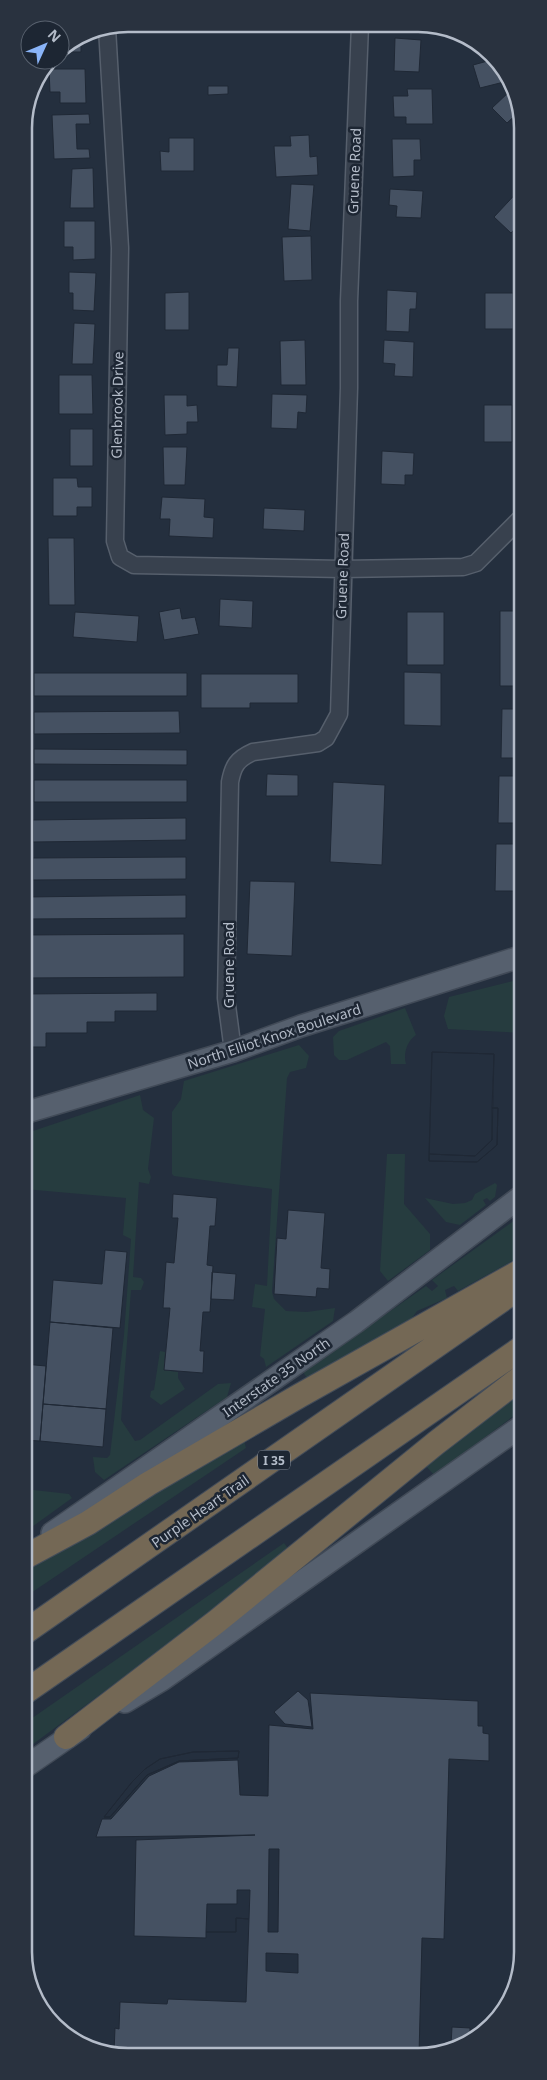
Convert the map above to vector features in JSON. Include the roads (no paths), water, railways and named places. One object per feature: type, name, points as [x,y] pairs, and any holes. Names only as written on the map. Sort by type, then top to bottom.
[{"type":"highway","points":[[32,1553],[88,1522],[141,1488],[299,1396],[514,1275]]},
{"type":"highway","name":"Purple Heart Trail","points":[[32,1626],[455,1335],[514,1292]]},
{"type":"highway","points":[[32,1687],[514,1353]]},
{"type":"highway","points":[[66,1737],[216,1622],[514,1383]]},
{"type":"main road","name":"North Elliot Knox Boulevard","points":[[32,1110],[233,1051],[301,1026],[514,959]]},
{"type":"main road","name":"Interstate 35 North","points":[[32,1546],[356,1322],[514,1202]]},
{"type":"main road","points":[[32,1762],[66,1737],[162,1680],[514,1431]]},
{"type":"street","name":"Gruene Road","points":[[233,1051],[226,998],[230,782],[232,766],[243,756],[253,752],[318,743],[326,738],[339,714],[342,569],[350,388],[349,301],[360,32]]},
{"type":"street","name":"Glenbrook Drive","points":[[107,35],[120,248],[116,550],[120,558],[134,565],[342,569]]},
{"type":"street","points":[[342,569],[441,569],[470,566],[476,564],[514,525]]}]
